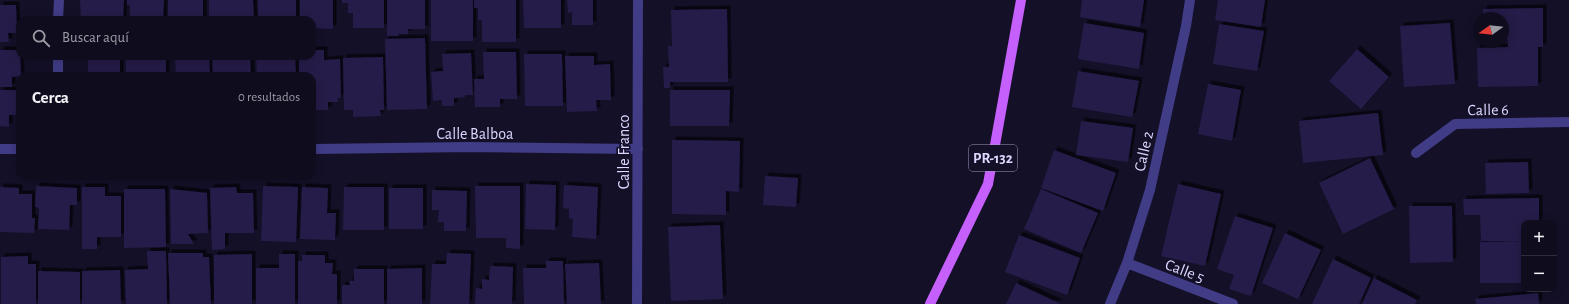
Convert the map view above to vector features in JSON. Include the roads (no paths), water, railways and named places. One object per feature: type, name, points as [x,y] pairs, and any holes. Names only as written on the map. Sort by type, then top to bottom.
[{"type":"main road","name":"PR-132","points":[[930,304],[988,184],[1021,0]]},
{"type":"street","points":[[58,16],[59,0]]},
{"type":"street","name":"Calle Franco","points":[[637,304],[638,0]]},
{"type":"street","name":"Calle 2","points":[[1110,304],[1127,263],[1150,190],[1185,34],[1190,0]]},
{"type":"street","points":[[58,60],[58,72]]},
{"type":"street","name":"Calle 6","points":[[1416,153],[1455,124],[1569,122]]},
{"type":"street","name":"Calle Balboa","points":[[316,149],[470,147],[638,149]]},
{"type":"street","points":[[0,149],[16,149]]},
{"type":"street","name":"Calle 5","points":[[1127,263],[1233,304]]}]
